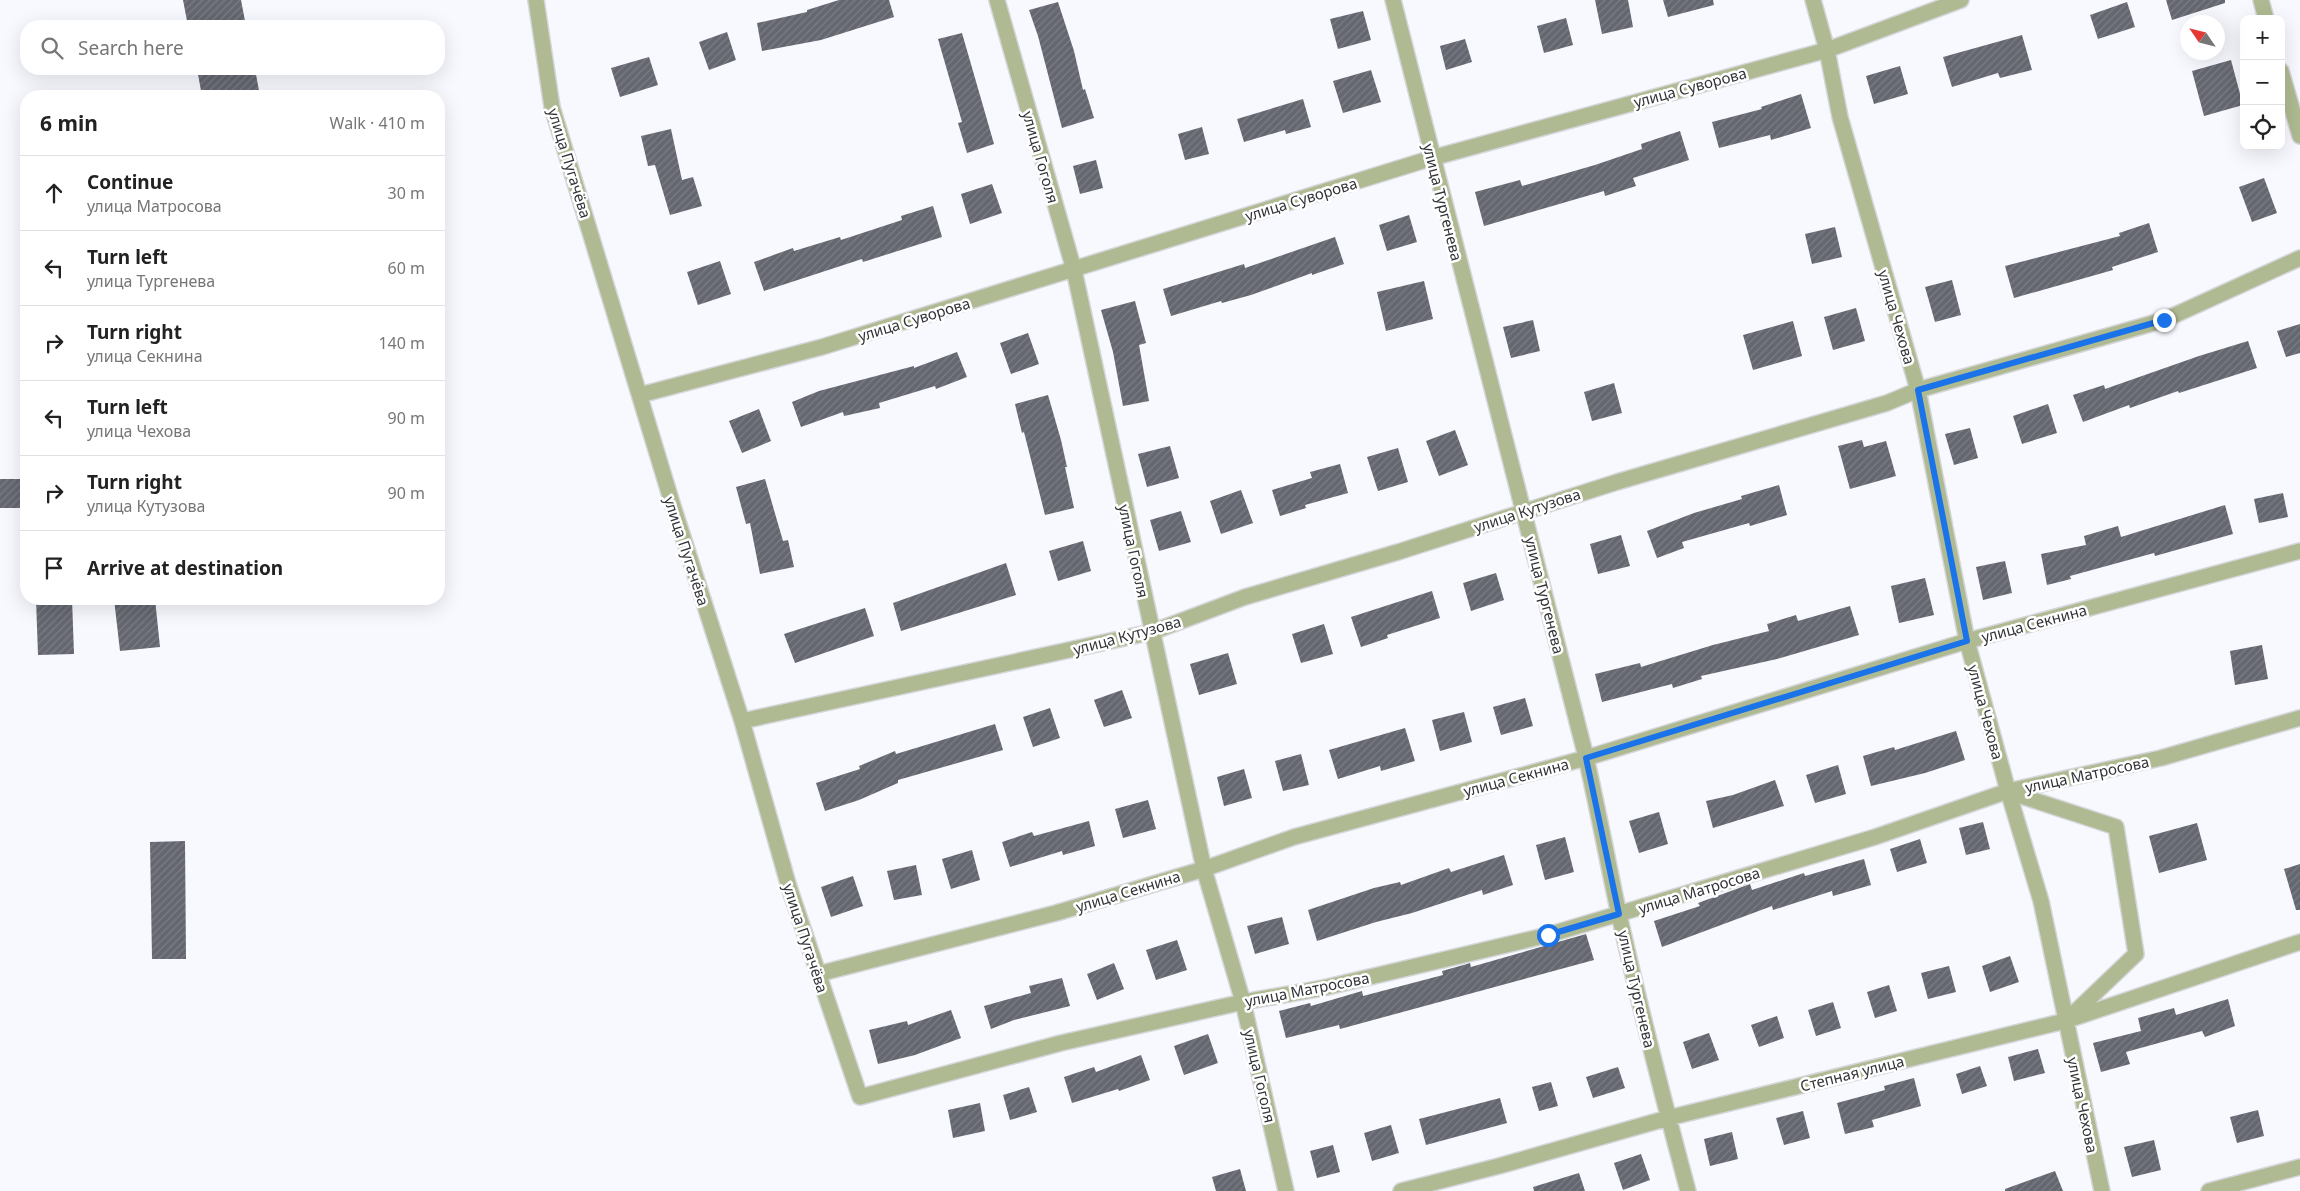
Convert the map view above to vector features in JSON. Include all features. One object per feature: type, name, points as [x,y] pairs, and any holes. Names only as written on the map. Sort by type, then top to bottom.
[{"type":"street","name":"улица Пугачёва","points":[[536,0],[552,107],[673,506],[742,722],[789,886],[860,1097]]},
{"type":"street","name":"улица Гоголя","points":[[997,0],[1074,270],[1204,869],[1243,1002],[1286,1191]]},
{"type":"street","name":"улица Тургенева","points":[[1393,0],[1586,758],[1619,914],[1668,1118],[1688,1191]]},
{"type":"street","name":"улица Чехова","points":[[1813,0],[1827,50],[1840,117],[1918,390],[1967,641],[2008,791],[2041,901],[2102,1191]]},
{"type":"street","name":"улица Суворова","points":[[640,396],[822,347],[1432,158],[1827,50],[1960,0]]},
{"type":"street","points":[[2261,0],[2265,15]]},
{"type":"street","points":[[2285,85],[2300,136]]},
{"type":"street","name":"улица Кутузова","points":[[742,722],[1152,632],[1245,598],[1398,552],[1617,482],[1887,403],[1918,390],[2164,320],[2300,258]]},
{"type":"street","name":"улица Секнина","points":[[818,974],[1056,912],[1204,869],[1294,837],[1586,758],[1967,641],[2300,551]]},
{"type":"street","name":"улица Матросова","points":[[860,1097],[1061,1043],[1243,1002],[1322,988],[1548,935],[1875,837],[2008,791],[2161,758],[2300,718]]},
{"type":"street","points":[[2008,791],[2116,827],[2136,954],[2065,1021]]},
{"type":"street","name":"Степная улица","points":[[1400,1191],[1499,1166],[1668,1118],[2065,1021],[2300,942]]},
{"type":"street","points":[[2209,1191],[2300,1167]]},
{"type":"building","points":[[183,0],[241,0],[245,20],[187,20]]},
{"type":"building","points":[[839,0],[889,0],[894,17],[821,40],[762,51],[757,23],[807,12],[807,10]]},
{"type":"building","points":[[1595,0],[1628,0],[1633,27],[1602,34]]},
{"type":"building","points":[[1663,0],[1713,0],[1714,5],[1668,17]]},
{"type":"building","points":[[2166,0],[2225,0],[2225,3],[2188,15],[2180,15],[2180,17],[2172,20]]},
{"type":"building","points":[[1058,2],[1074,51],[1083,90],[1085,89],[1094,118],[1062,128],[1038,36],[1029,10]]},
{"type":"building","points":[[2127,2],[2135,27],[2098,39],[2090,15]]},
{"type":"building","points":[[1363,11],[1371,40],[1338,49],[1330,19]]},
{"type":"building","points":[[1566,18],[1573,45],[1544,53],[1537,26]]},
{"type":"building","points":[[727,32],[736,60],[709,70],[699,42]]},
{"type":"building","points":[[962,33],[994,144],[967,153],[958,123],[962,122],[938,39]]},
{"type":"building","points":[[2022,35],[2032,70],[2000,78],[1998,73],[1952,87],[1943,57]]},
{"type":"building","points":[[1465,39],[1472,62],[1446,70],[1440,46]]},
{"type":"building","points":[[649,57],[658,85],[620,97],[611,68]]},
{"type":"building","points":[[2231,60],[2240,94],[2240,106],[2204,116],[2192,71]]},
{"type":"building","points":[[1900,66],[1908,94],[1874,104],[1866,76]]},
{"type":"building","points":[[1371,70],[1381,102],[1343,113],[1333,81]]},
{"type":"building","points":[[198,75],[256,75],[259,90],[201,90]]},
{"type":"building","points":[[1801,94],[1811,128],[1771,140],[1770,135],[1719,148],[1712,122],[1762,109],[1761,107]]},
{"type":"building","points":[[1303,99],[1311,127],[1286,134],[1285,130],[1244,142],[1237,119]]},
{"type":"building","points":[[1202,127],[1209,154],[1185,160],[1178,134]]},
{"type":"building","points":[[671,129],[682,180],[693,177],[702,206],[670,215],[655,165],[648,166],[641,136]]},
{"type":"building","points":[[1680,131],[1689,160],[1633,178],[1636,186],[1605,196],[1604,191],[1484,226],[1475,192],[1520,180],[1522,186],[1595,165],[1642,149],[1641,144]]},
{"type":"building","points":[[1096,160],[1103,188],[1080,194],[1073,166]]},
{"type":"building","points":[[2264,178],[2277,213],[2252,222],[2239,187]]},
{"type":"building","points":[[992,184],[1002,213],[970,224],[961,194]]},
{"type":"building","points":[[933,206],[942,237],[863,262],[862,259],[764,291],[754,262],[793,248],[794,251],[840,237],[841,240],[902,220],[901,216]]},
{"type":"building","points":[[1409,215],[1417,242],[1387,251],[1379,225]]},
{"type":"building","points":[[2149,223],[2158,252],[2112,267],[2113,270],[2014,298],[2005,266],[2120,236],[2119,233]]},
{"type":"building","points":[[1835,227],[1842,257],[1812,264],[1805,234]]},
{"type":"building","points":[[1335,237],[1344,264],[1312,275],[1312,273],[1251,295],[1222,303],[1221,301],[1171,316],[1163,289],[1244,264],[1245,268]]},
{"type":"building","points":[[720,261],[731,294],[698,305],[687,272]]},
{"type":"building","points":[[1952,280],[1961,315],[1935,322],[1925,287]]},
{"type":"building","points":[[1424,281],[1433,319],[1386,331],[1377,292]]},
{"type":"building","points":[[1135,301],[1146,343],[1139,345],[1149,401],[1123,406],[1113,352],[1101,310]]},
{"type":"building","points":[[1856,308],[1865,341],[1833,350],[1824,317]]},
{"type":"building","points":[[1533,320],[1540,351],[1511,358],[1503,327]]},
{"type":"building","points":[[1793,321],[1802,356],[1753,370],[1743,335]]},
{"type":"building","points":[[2300,324],[2300,353],[2286,357],[2277,331]]},
{"type":"building","points":[[1028,333],[1039,364],[1011,374],[1000,343]]},
{"type":"building","points":[[2248,341],[2257,368],[2179,393],[2178,391],[2130,408],[2129,405],[2083,422],[2073,395],[2104,385],[2105,389]]},
{"type":"building","points":[[957,352],[967,377],[936,389],[935,386],[879,403],[880,408],[844,416],[843,412],[801,427],[792,402],[819,391],[914,366],[914,368]]},
{"type":"building","points":[[1614,383],[1622,413],[1592,421],[1584,392]]},
{"type":"building","points":[[1048,395],[1061,440],[1074,508],[1045,515],[1015,404]]},
{"type":"building","points":[[2048,404],[2057,433],[2022,444],[2013,416]]},
{"type":"building","points":[[759,409],[771,441],[742,453],[729,421]]},
{"type":"building","points":[[1970,428],[1978,458],[1954,465],[1945,434]]},
{"type":"building","points":[[1455,430],[1468,465],[1439,476],[1426,441]]},
{"type":"building","points":[[1862,440],[1864,447],[1886,441],[1896,476],[1850,489],[1838,446]]},
{"type":"building","points":[[1170,446],[1179,478],[1147,487],[1138,454]]},
{"type":"building","points":[[1398,448],[1408,482],[1378,491],[1367,457]]},
{"type":"building","points":[[1340,464],[1348,493],[1305,505],[1306,508],[1280,516],[1272,490],[1312,478],[1310,472]]},
{"type":"building","points":[[0,479],[20,479],[20,508],[0,508]]},
{"type":"building","points":[[765,479],[783,541],[788,540],[794,567],[760,574],[750,523],[746,524],[736,487]]},
{"type":"building","points":[[1779,485],[1787,515],[1750,526],[1749,523],[1682,542],[1684,548],[1657,558],[1647,531],[1694,513],[1742,499],[1741,496]]},
{"type":"building","points":[[1241,490],[1253,523],[1221,534],[1210,501]]},
{"type":"building","points":[[2283,493],[2288,517],[2259,523],[2254,499]]},
{"type":"building","points":[[2225,505],[2233,534],[2155,556],[2154,553],[2070,576],[2071,579],[2047,585],[2041,554],[2086,545],[2084,536],[2118,526],[2121,537]]},
{"type":"building","points":[[1181,511],[1191,542],[1159,551],[1150,520]]},
{"type":"building","points":[[1621,535],[1630,566],[1598,574],[1590,544]]},
{"type":"building","points":[[1083,541],[1091,571],[1058,581],[1049,551]]},
{"type":"building","points":[[2005,561],[2012,593],[1983,600],[1976,567]]},
{"type":"building","points":[[1006,563],[1016,595],[901,631],[893,603]]},
{"type":"building","points":[[1496,573],[1504,600],[1471,611],[1463,583]]},
{"type":"building","points":[[1925,578],[1934,615],[1899,623],[1891,586]]},
{"type":"building","points":[[1432,591],[1440,618],[1387,635],[1388,638],[1361,647],[1351,617]]},
{"type":"building","points":[[36,605],[72,605],[74,654],[38,655]]},
{"type":"building","points":[[115,605],[156,605],[160,647],[120,651]]},
{"type":"building","points":[[1850,606],[1859,635],[1777,659],[1701,676],[1702,679],[1673,688],[1672,684],[1602,702],[1595,674],[1640,663],[1641,667],[1713,645],[1769,631],[1767,624],[1796,615],[1798,621]]},
{"type":"building","points":[[865,608],[874,636],[795,663],[784,634]]},
{"type":"building","points":[[1324,624],[1333,654],[1301,663],[1292,634]]},
{"type":"building","points":[[2262,645],[2268,679],[2235,685],[2230,651]]},
{"type":"building","points":[[1228,653],[1237,684],[1199,695],[1190,664]]},
{"type":"building","points":[[1122,690],[1132,718],[1104,727],[1094,700]]},
{"type":"building","points":[[1525,698],[1533,726],[1501,735],[1493,707]]},
{"type":"building","points":[[1050,708],[1060,738],[1033,747],[1023,717]]},
{"type":"building","points":[[1464,712],[1472,742],[1440,751],[1432,720]]},
{"type":"building","points":[[995,724],[1003,750],[898,780],[898,783],[859,800],[825,811],[816,783],[860,769],[859,766],[895,751],[896,754]]},
{"type":"building","points":[[1405,728],[1415,761],[1381,771],[1380,766],[1338,779],[1329,750]]},
{"type":"building","points":[[1956,731],[1965,760],[1925,773],[1871,786],[1863,756],[1894,747],[1895,750]]},
{"type":"building","points":[[1301,754],[1309,785],[1283,791],[1275,761]]},
{"type":"building","points":[[1838,765],[1846,794],[1815,803],[1806,775]]},
{"type":"building","points":[[1244,769],[1252,798],[1224,806],[1217,777]]},
{"type":"building","points":[[1775,780],[1784,806],[1713,828],[1706,801],[1733,795]]},
{"type":"building","points":[[1148,800],[1156,829],[1123,838],[1115,809]]},
{"type":"building","points":[[1659,812],[1668,844],[1639,853],[1629,821]]},
{"type":"building","points":[[1089,821],[1095,846],[1063,855],[1062,851],[1010,867],[1002,842],[1032,832],[1034,836]]},
{"type":"building","points":[[1983,822],[1990,849],[1966,855],[1959,828]]},
{"type":"building","points":[[2197,823],[2207,860],[2159,873],[2149,836]]},
{"type":"building","points":[[1565,837],[1574,872],[1545,880],[1536,845]]},
{"type":"building","points":[[1920,839],[1927,863],[1897,872],[1890,849]]},
{"type":"building","points":[[185,841],[186,959],[152,959],[150,842]]},
{"type":"building","points":[[972,850],[980,880],[951,889],[942,859]]},
{"type":"building","points":[[1504,855],[1513,885],[1483,895],[1482,890],[1317,941],[1308,910],[1374,888],[1400,882],[1401,885],[1449,868],[1451,872]]},
{"type":"building","points":[[1864,859],[1871,885],[1833,896],[1832,891],[1773,910],[1772,906],[1662,947],[1654,921],[1700,906],[1698,903],[1750,884],[1752,890],[1804,873],[1805,876]]},
{"type":"building","points":[[2300,864],[2300,910],[2296,910],[2284,869]]},
{"type":"building","points":[[916,865],[922,895],[894,900],[887,871]]},
{"type":"building","points":[[853,876],[863,906],[831,917],[821,887]]},
{"type":"building","points":[[1282,917],[1289,944],[1255,954],[1247,926]]},
{"type":"building","points":[[1586,934],[1594,960],[1340,1029],[1339,1025],[1286,1038],[1279,1011],[1310,1003],[1311,1006],[1362,991],[1363,996],[1443,975],[1442,971],[1470,963],[1471,967]]},
{"type":"building","points":[[1177,940],[1187,970],[1156,980],[1146,950]]},
{"type":"building","points":[[2010,956],[2019,982],[1990,992],[1982,966]]},
{"type":"building","points":[[1114,963],[1124,989],[1097,1000],[1087,974]]},
{"type":"building","points":[[1949,966],[1956,992],[1928,999],[1921,973]]},
{"type":"building","points":[[1062,978],[1070,1006],[1014,1020],[991,1029],[984,1006],[1031,993],[1029,986]]},
{"type":"building","points":[[1889,985],[1897,1011],[1875,1018],[1867,992]]},
{"type":"building","points":[[2228,999],[2235,1026],[2205,1037],[2202,1031],[2126,1052],[2130,1064],[2101,1072],[2093,1043],[2141,1031],[2138,1018],[2174,1008],[2176,1015]]},
{"type":"building","points":[[1833,1002],[1841,1028],[1816,1036],[1808,1010]]},
{"type":"building","points":[[951,1010],[961,1038],[915,1055],[878,1064],[869,1030],[907,1021],[908,1025]]},
{"type":"building","points":[[1777,1016],[1784,1038],[1759,1047],[1751,1025]]},
{"type":"building","points":[[1709,1033],[1719,1060],[1692,1069],[1683,1042]]},
{"type":"building","points":[[1208,1034],[1218,1063],[1184,1075],[1174,1046]]},
{"type":"building","points":[[2038,1049],[2045,1073],[2014,1081],[2008,1057]]},
{"type":"building","points":[[1141,1055],[1150,1080],[1119,1091],[1118,1089],[1072,1103],[1064,1077],[1094,1067],[1096,1072]]},
{"type":"building","points":[[1980,1066],[1987,1086],[1962,1094],[1956,1074]]},
{"type":"building","points":[[1618,1067],[1625,1088],[1593,1098],[1586,1077]]},
{"type":"building","points":[[1914,1078],[1921,1106],[1872,1120],[1874,1127],[1845,1134],[1837,1103],[1885,1090],[1884,1086]]},
{"type":"building","points":[[1551,1082],[1558,1106],[1539,1111],[1532,1087]]},
{"type":"building","points":[[1029,1087],[1037,1112],[1010,1120],[1003,1095]]},
{"type":"building","points":[[1500,1098],[1507,1123],[1426,1145],[1419,1119]]},
{"type":"building","points":[[980,1103],[985,1131],[953,1138],[948,1110]]},
{"type":"building","points":[[2258,1110],[2264,1136],[2237,1143],[2230,1117]]},
{"type":"building","points":[[1803,1111],[1810,1138],[1784,1145],[1776,1118]]},
{"type":"building","points":[[1391,1125],[1399,1153],[1372,1161],[1364,1133]]},
{"type":"building","points":[[1732,1132],[1738,1159],[1710,1166],[1704,1139]]},
{"type":"building","points":[[2154,1140],[2161,1170],[2132,1177],[2124,1147]]},
{"type":"building","points":[[1333,1145],[1340,1172],[1317,1178],[1310,1151]]},
{"type":"building","points":[[1641,1154],[1650,1180],[1623,1190],[1614,1163]]},
{"type":"building","points":[[1240,1169],[1246,1191],[1216,1191],[1212,1177]]},
{"type":"building","points":[[2055,1171],[2063,1191],[2005,1191],[2005,1189]]},
{"type":"building","points":[[1579,1173],[1585,1191],[1534,1191],[1533,1187]]},
{"type":"route","points":[[1548,935],[1619,914],[1586,758],[1967,641],[1918,390],[2164,320]]}]
